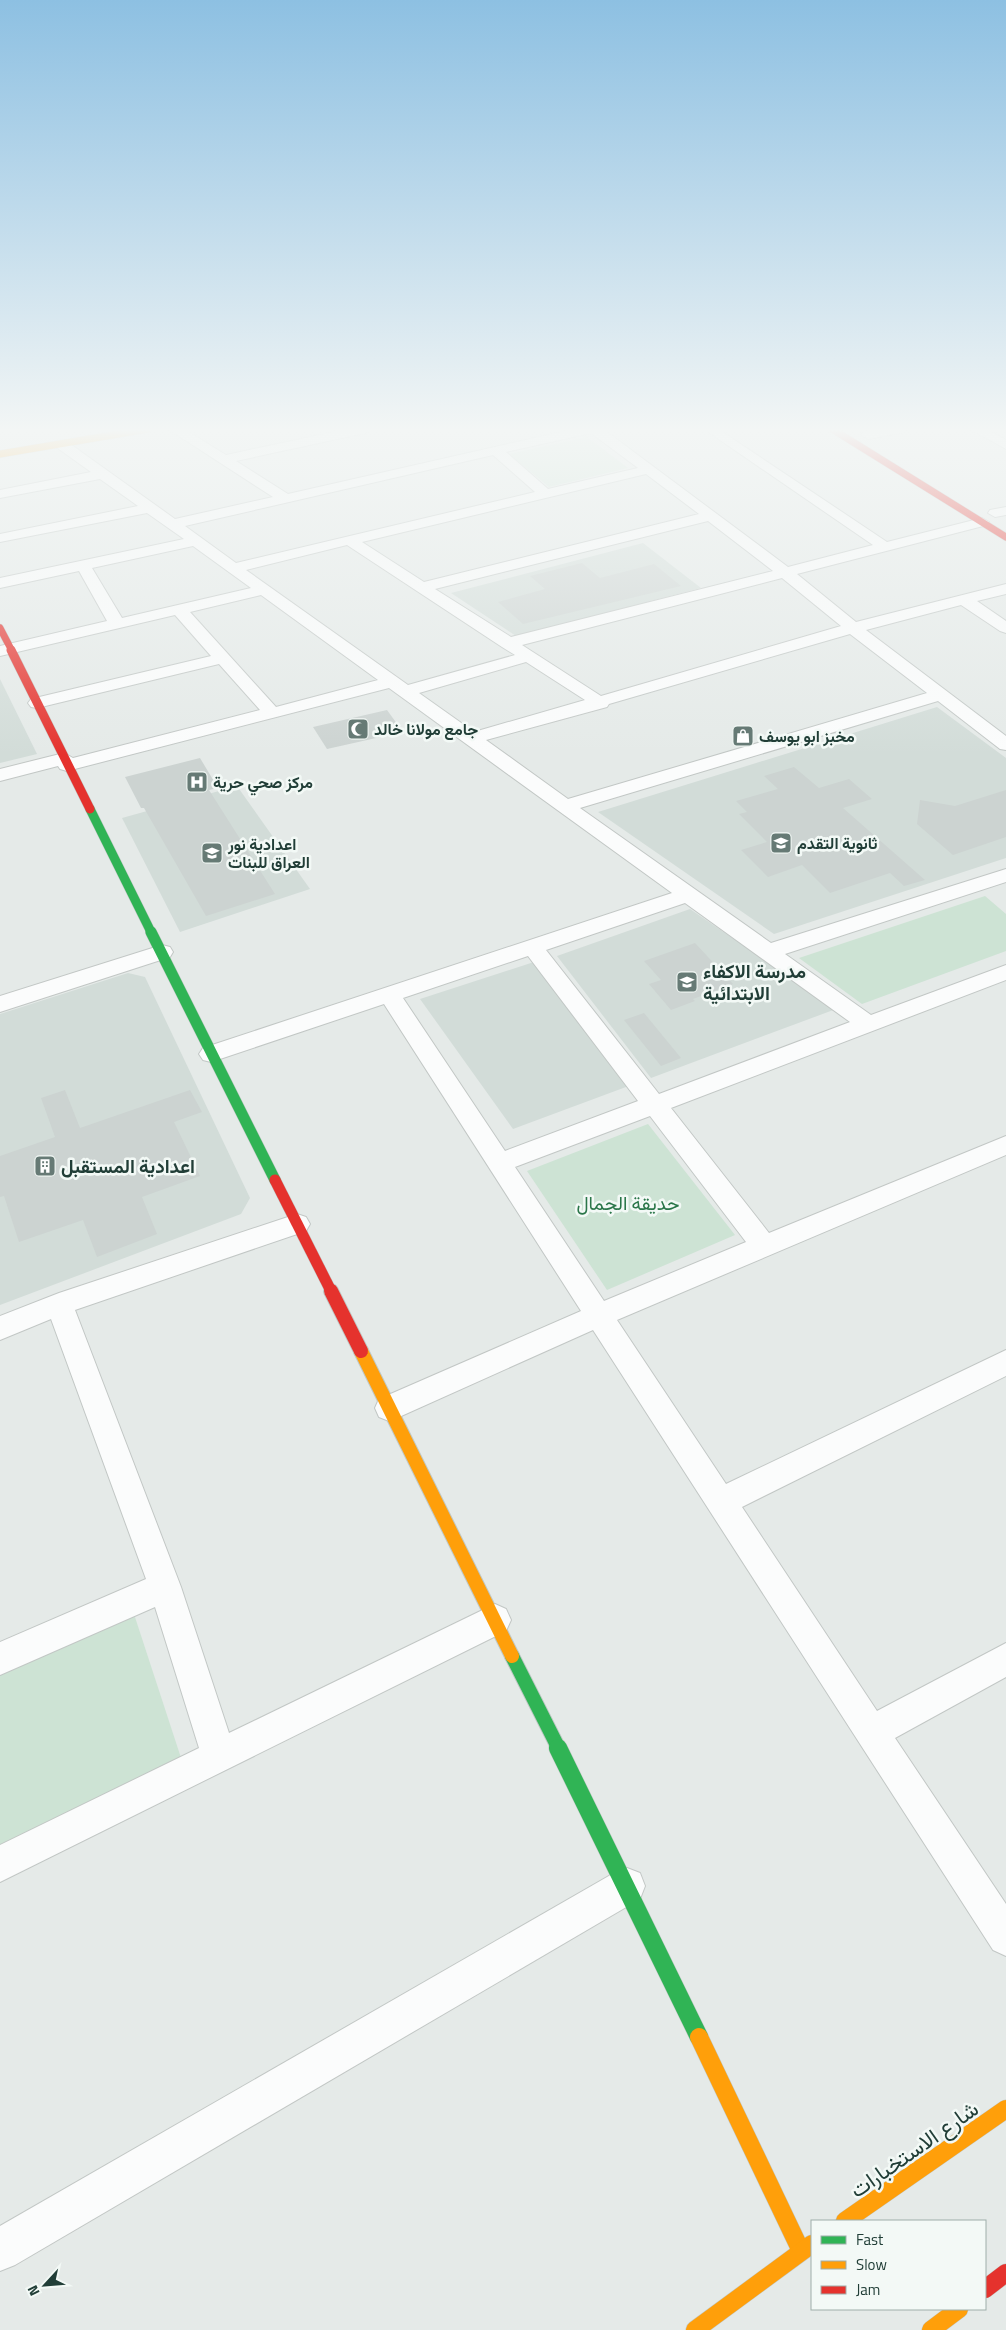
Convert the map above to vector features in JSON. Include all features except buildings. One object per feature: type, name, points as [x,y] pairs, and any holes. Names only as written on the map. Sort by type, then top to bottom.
[{"type":"street","points":[[191,538],[868,1024]]},
{"type":"street","points":[[233,568],[364,538]]},
{"type":"street","points":[[422,587],[622,538]]},
{"type":"street","points":[[739,538],[1006,745]]},
{"type":"street","points":[[872,538],[884,546]]},
{"type":"street","points":[[508,643],[914,538]]},
{"type":"street","points":[[0,583],[196,541]]},
{"type":"street","points":[[350,541],[601,703]]},
{"type":"street","points":[[83,566],[117,624]]},
{"type":"street","points":[[471,739],[601,703],[853,628],[1006,589]]},
{"type":"street","points":[[5,650],[264,590]]},
{"type":"street","points":[[964,600],[1006,628]]},
{"type":"street","points":[[179,610],[272,713]]},
{"type":"street","points":[[0,628],[5,650],[38,703],[211,1054],[627,1886],[801,2251]]},
{"type":"street","points":[[0,776],[272,713],[399,687],[528,656]]},
{"type":"street","points":[[38,703],[222,658]]},
{"type":"street","points":[[565,806],[940,695]]},
{"type":"street","points":[[767,952],[1002,882]]},
{"type":"street","points":[[211,1054],[688,895]]},
{"type":"street","points":[[532,947],[765,1247]]},
{"type":"street","points":[[0,1004],[162,952]]},
{"type":"street","points":[[500,1163],[1006,972]]},
{"type":"street","points":[[390,995],[1006,1938]]},
{"type":"street","points":[[389,1408],[599,1315],[1006,1145]]},
{"type":"street","points":[[0,1328],[59,1304],[297,1224]]},
{"type":"street","points":[[59,1304],[165,1587],[219,1756]]},
{"type":"street","points":[[721,1502],[1006,1362]]},
{"type":"street","points":[[0,1659],[165,1587]]},
{"type":"street","points":[[0,1864],[495,1620]]},
{"type":"street","points":[[872,1732],[1006,1659]]},
{"type":"street","points":[[0,2250],[627,1886]]},
{"type":"street","name":"شارع الاستخبارات","points":[[846,2220],[1006,2109]]},
{"type":"street","points":[[695,2330],[811,2245]]},
{"type":"street","points":[[986,2288],[1006,2273]]},
{"type":"street","points":[[931,2330],[958,2310]]},
{"type":"shaded area","points":[[643,543],[701,588],[516,636],[451,593]]},
{"type":"shaded area","points":[[0,679],[37,754],[0,763]]},
{"type":"shaded area","name":"ثانوية التقدم","points":[[937,707],[1006,758],[1006,858],[774,934],[598,812]]},
{"type":"shaded area","name":"اعدادية نور العراق للبنات","points":[[237,786],[310,889],[180,932],[122,818]]},
{"type":"shaded area","name":"مدرسة الاكفاء الابتدائية","points":[[690,909],[836,1009],[651,1078],[557,956]]},
{"type":"shaded area","points":[[537,961],[634,1084],[513,1129],[420,999]]},
{"type":"shaded area","points":[[128,973],[145,977],[250,1198],[241,1214],[0,1305],[0,1014]]},
{"type":"green space","points":[[985,896],[1006,914],[1006,951],[862,1004],[799,958]]},
{"type":"green space","name":"حديقة الجمال","points":[[648,1124],[735,1235],[607,1290],[527,1171]]},
{"type":"green space","points":[[133,1611],[183,1764],[0,1852],[0,1671]]},
{"type":"traffic: fast","points":[[90,809],[275,1180]]},
{"type":"traffic: fast","points":[[512,1656],[627,1886],[699,2037]]},
{"type":"traffic: slow","points":[[361,1351],[512,1656]]},
{"type":"traffic: slow","points":[[699,2037],[801,2251]]},
{"type":"traffic: slow","points":[[846,2220],[1006,2109]]},
{"type":"traffic: slow","points":[[695,2330],[811,2245]]},
{"type":"traffic: slow","points":[[931,2330],[958,2310]]},
{"type":"traffic: jam","points":[[0,628],[90,809]]},
{"type":"traffic: jam","points":[[275,1180],[361,1351]]},
{"type":"traffic: jam","points":[[986,2288],[1006,2273]]},
{"type":"place","name":"جامع مولانا خالد","points":[[358,729]]},
{"type":"place","name":"مخبز ابو يوسف","points":[[743,736]]},
{"type":"place","name":"مركز صحي حرية","points":[[197,782]]},
{"type":"place","name":"ثانوية التقدم","points":[[781,843]]},
{"type":"place","name":"اعدادية نور العراق للبنات","points":[[212,853]]},
{"type":"place","name":"مدرسة الاكفاء الابتدائية","points":[[687,982]]},
{"type":"place","name":"اعدادية المستقبل","points":[[45,1166]]}]
